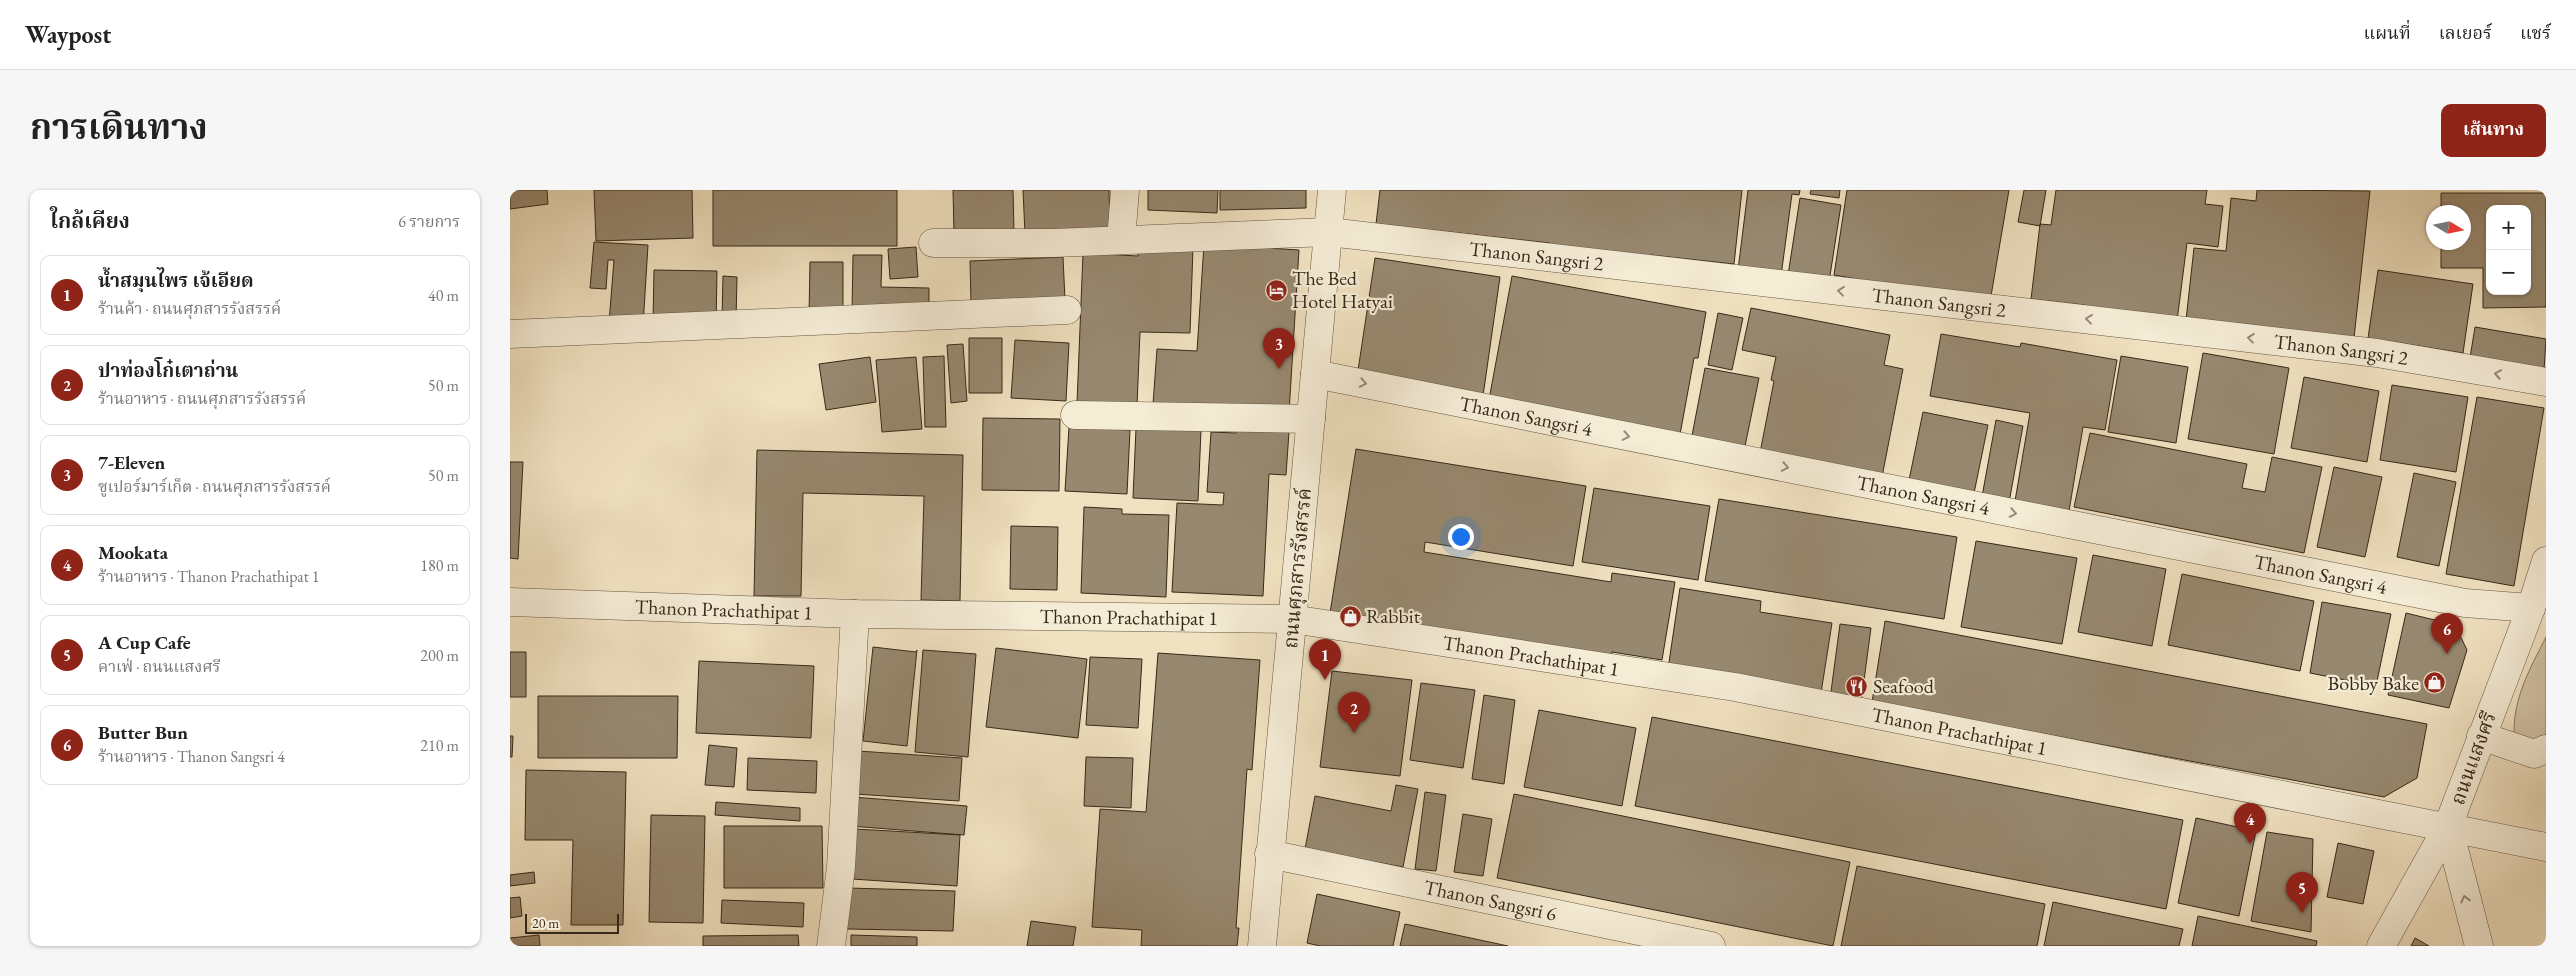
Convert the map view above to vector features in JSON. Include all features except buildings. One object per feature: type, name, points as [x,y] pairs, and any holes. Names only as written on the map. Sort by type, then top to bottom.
[{"type":"street","points":[[1121,240],[1125,190]]},
{"type":"street","name":"ถนนศุภสารรังสรรค์","points":[[1262,946],[1269,854],[1332,190]]},
{"type":"street","name":"Thanon Sangsri 2","points":[[933,243],[1054,243],[1329,232],[2377,352],[2546,382]]},
{"type":"street","points":[[510,334],[1067,310]]},
{"type":"street","name":"Thanon Sangsri 4","points":[[1315,374],[2465,603],[2531,608]]},
{"type":"street","points":[[1075,415],[1311,419]]},
{"type":"street","name":"ถนนเเสงศรี","points":[[2381,946],[2448,826],[2531,608],[2546,561]]},
{"type":"street","name":"Thanon Prachathipat 1","points":[[510,602],[855,614],[1292,619],[1734,687],[2546,846]]},
{"type":"street","points":[[831,946],[841,867],[855,614]]},
{"type":"street","points":[[2481,736],[2534,754],[2546,749]]},
{"type":"street","points":[[2448,826],[2479,946]]},
{"type":"street","name":"Thanon Sangsri 6","points":[[1269,854],[1711,946]]},
{"type":"shaded area","points":[[2546,637],[2546,741],[2525,743],[2514,732],[2517,706],[2524,683]]},
{"type":"place","name":"The Bed Hotel Hatyai","points":[[1276,290]]},
{"type":"place","name":"7-Eleven","points":[[1279,369]]},
{"type":"place","name":"Rabbit","points":[[1350,616]]},
{"type":"place","name":"Butter Bun","points":[[2447,654]]},
{"type":"place","name":"น้ำสมุนไพร เจ้เอียด","points":[[1325,680]]},
{"type":"place","name":"Bobby Bake","points":[[2435,683]]},
{"type":"place","name":"Seafood","points":[[1857,686]]},
{"type":"place","name":"ปาท่องโก๋เตาถ่าน","points":[[1354,733]]},
{"type":"place","name":"Mookata","points":[[2250,844]]},
{"type":"place","name":"A Cup Cafe","points":[[2302,913]]}]
